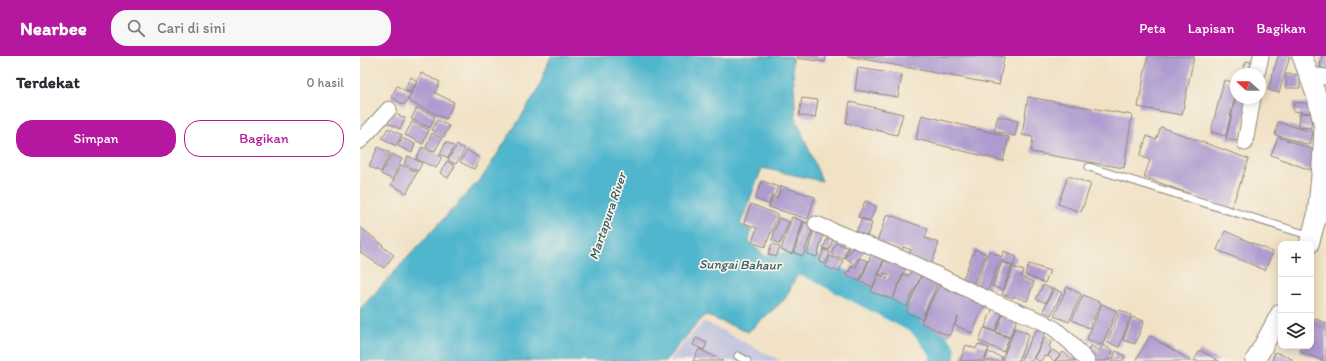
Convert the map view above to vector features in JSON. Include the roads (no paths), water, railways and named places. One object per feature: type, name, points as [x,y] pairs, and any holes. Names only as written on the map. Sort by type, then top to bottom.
[{"type":"street","points":[[1258,68],[1261,56]]},
{"type":"street","points":[[1302,56],[1318,76],[1317,97],[1325,127],[1317,216],[1310,240]]},
{"type":"street","points":[[1245,142],[1252,104]]},
{"type":"street","points":[[360,141],[389,109]]},
{"type":"street","points":[[816,224],[915,264],[981,296],[1044,322],[1055,329],[1071,343],[1087,361]]},
{"type":"street","points":[[1255,361],[1278,319]]},
{"type":"lane","points":[[1089,167],[1310,240]]},
{"type":"lane","points":[[738,356],[747,361]]},
{"type":"water","name":"Martapura River","points":[[551,56],[792,56],[796,119],[822,181],[762,168],[740,224],[751,230],[749,242],[764,255],[776,260],[781,256],[803,263],[785,299],[748,332],[705,315],[665,361],[360,361],[360,309],[484,175],[538,90]]},
{"type":"waterway","name":"Sungai Bahaur","points":[[770,267],[803,263],[920,323],[943,351],[942,361]]}]
